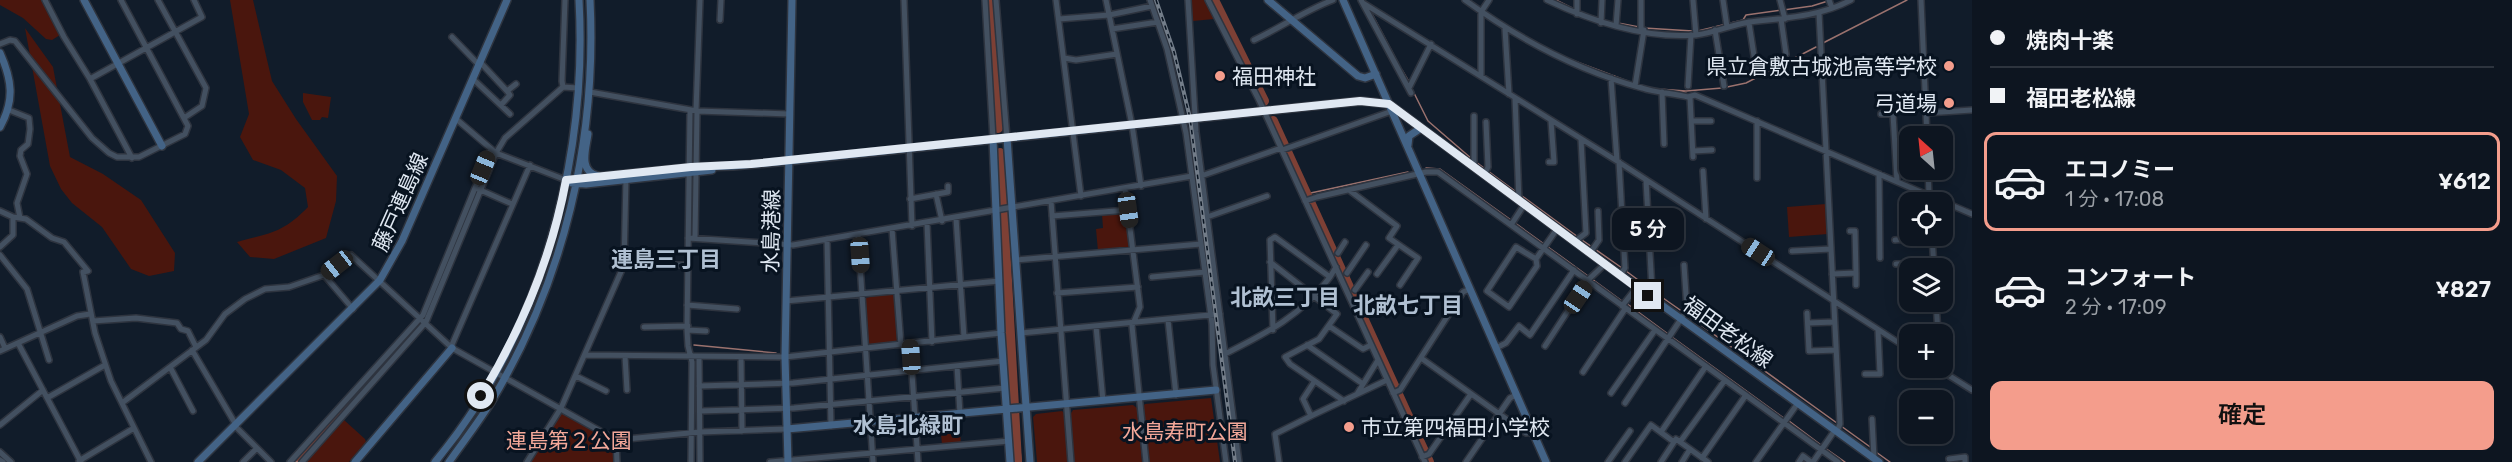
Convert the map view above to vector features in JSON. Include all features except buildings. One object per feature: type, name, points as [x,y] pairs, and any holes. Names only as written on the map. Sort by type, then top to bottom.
[{"type":"street","points":[[45,0],[132,158]]},
{"type":"street","points":[[84,0],[162,146]]},
{"type":"street","points":[[0,45],[10,40],[15,41],[92,138],[109,153],[117,157],[139,157],[185,134],[188,126],[121,0]]},
{"type":"street","points":[[159,0],[206,88],[202,106],[184,118]]},
{"type":"street","points":[[90,79],[202,17],[194,0]]},
{"type":"street","name":"藤戸連島線","points":[[198,462],[380,280],[402,241],[507,0]]},
{"type":"street","points":[[564,87],[562,81],[566,0]]},
{"type":"street","points":[[435,462],[462,425],[495,372],[531,296],[555,229],[566,180],[578,88],[579,0]]},
{"type":"street","points":[[449,462],[490,403],[531,327],[564,235],[576,182],[590,92],[590,0]]},
{"type":"street","points":[[691,462],[700,411],[699,386],[689,329],[687,265],[700,0]]},
{"type":"street","points":[[720,20],[721,0]]},
{"type":"street","name":"水島港線","points":[[788,462],[785,357],[792,0]]},
{"type":"street","points":[[904,0],[912,225]]},
{"type":"street","points":[[985,0],[1007,138],[1021,333],[1023,408],[1030,462]]},
{"type":"street","points":[[996,0],[993,139],[1001,333],[1009,409],[1010,462]]},
{"type":"street","points":[[1056,0],[1081,196]]},
{"type":"street","points":[[1106,0],[1132,125],[1141,186]]},
{"type":"street","points":[[1188,0],[1201,176],[1239,462]]},
{"type":"street","points":[[1208,0],[1284,149],[1387,380],[1395,392],[1425,457],[1471,394]]},
{"type":"street","points":[[1268,0],[1358,76],[1365,78],[1376,74]]},
{"type":"street","points":[[1254,40],[1287,24],[1290,19],[1333,0]]},
{"type":"street","name":"福田老松線","points":[[1343,0],[1390,107],[1486,171],[1557,229],[1578,239],[1593,250],[1605,264],[1622,272],[1637,287],[1651,292],[1798,403],[1875,455]]},
{"type":"street","points":[[1465,0],[1505,29],[1545,51],[1635,86],[1662,92],[1695,95],[1919,192]]},
{"type":"street","points":[[1481,76],[1481,12],[1489,0]]},
{"type":"street","points":[[1577,0],[1577,12]]},
{"type":"street","points":[[1601,20],[1602,0]]},
{"type":"street","points":[[1616,24],[1618,0]]},
{"type":"street","points":[[1635,86],[1642,29],[1641,0]]},
{"type":"street","points":[[1688,86],[1695,33],[1694,0]]},
{"type":"street","points":[[1722,0],[1727,25]]},
{"type":"street","points":[[1780,0],[1783,10],[1786,54]]},
{"type":"street","points":[[1829,0],[1832,8]]},
{"type":"street","points":[[1551,1],[1601,20],[1678,36],[1715,30],[1727,25],[1819,13],[1851,0]]},
{"type":"street","points":[[1921,0],[1927,126]]},
{"type":"street","points":[[1362,2],[1706,217],[1899,343]]},
{"type":"street","points":[[1362,2],[1410,91],[1431,44]]},
{"type":"street","points":[[1059,19],[1109,15],[1151,3],[1184,120],[1211,315],[1216,390],[1226,462]]},
{"type":"street","points":[[1799,462],[1803,456],[1812,462],[1838,428],[1819,13]]},
{"type":"street","points":[[1112,29],[1158,22]]},
{"type":"street","points":[[1749,22],[1756,69]]},
{"type":"street","points":[[1505,29],[1509,94]]},
{"type":"street","points":[[1715,30],[1724,86]]},
{"type":"street","points":[[1811,36],[1819,36]]},
{"type":"street","points":[[452,37],[510,95],[501,105]]},
{"type":"street","points":[[0,53],[11,85],[9,110],[0,127]]},
{"type":"street","points":[[1064,58],[1076,60],[1117,54]]},
{"type":"street","points":[[473,78],[510,114]]},
{"type":"street","points":[[1612,78],[1622,272]]},
{"type":"street","points":[[507,91],[516,84]]},
{"type":"street","points":[[302,462],[423,320],[493,151],[564,87],[578,88]]},
{"type":"street","points":[[590,92],[694,111],[789,114]]},
{"type":"street","points":[[1662,92],[1664,144]]},
{"type":"street","points":[[1691,96],[1693,154],[1712,150]]},
{"type":"street","points":[[1513,223],[1520,198],[1515,98]]},
{"type":"street","points":[[455,118],[493,151],[576,182],[1368,100],[1390,107],[1546,462]]},
{"type":"street","points":[[1201,176],[1284,149],[1390,107]]},
{"type":"street","points":[[9,110],[29,118],[30,129],[27,144],[21,150],[20,156],[27,174],[17,203],[20,218]]},
{"type":"street","points":[[1926,113],[1972,110]]},
{"type":"street","points":[[1881,114],[1893,114],[1897,181]]},
{"type":"street","points":[[1474,116],[1474,163]]},
{"type":"street","points":[[1549,162],[1554,162],[1551,121]]},
{"type":"street","points":[[1692,121],[1711,121]]},
{"type":"street","points":[[1486,122],[1486,171]]},
{"type":"street","points":[[585,123],[588,134],[585,165],[592,174],[626,177]]},
{"type":"street","points":[[1756,123],[1757,178]]},
{"type":"street","points":[[1407,147],[1409,136],[1421,128]]},
{"type":"street","points":[[1578,239],[1586,233],[1581,139]]},
{"type":"street","points":[[355,462],[451,347],[530,165]]},
{"type":"street","points":[[692,170],[695,238]]},
{"type":"street","points":[[1703,171],[1706,217]]},
{"type":"street","points":[[1308,200],[1419,174],[1438,172],[1545,246],[1654,330],[1669,336],[1725,380],[1823,448],[1838,462]]},
{"type":"street","points":[[576,182],[601,176]]},
{"type":"street","points":[[688,238],[787,245],[892,229],[1192,176]]},
{"type":"street","points":[[1878,176],[1880,258]]},
{"type":"street","points":[[527,462],[561,408],[624,265],[626,177]]},
{"type":"street","points":[[1646,180],[1651,292]]},
{"type":"street","points":[[910,199],[948,192],[948,186]]},
{"type":"street","points":[[478,189],[512,204]]},
{"type":"street","points":[[1125,189],[1140,307],[1132,326],[1146,462]]},
{"type":"street","points":[[1349,190],[1397,226],[1389,238],[1418,258],[1400,285]]},
{"type":"street","points":[[936,194],[942,220]]},
{"type":"street","points":[[1207,217],[1267,196]]},
{"type":"street","points":[[1051,201],[1071,462]]},
{"type":"street","points":[[1953,207],[1972,214]]},
{"type":"street","points":[[1052,216],[1128,210]]},
{"type":"street","points":[[0,211],[13,218],[26,219],[52,238],[64,242],[88,271],[83,272],[90,314],[105,365],[151,462]]},
{"type":"street","points":[[1593,250],[1599,240],[1598,211]]},
{"type":"street","points":[[0,247],[13,235],[13,218]]},
{"type":"street","points":[[956,218],[964,338]]},
{"type":"street","points":[[927,223],[932,342]]},
{"type":"street","points":[[892,229],[901,345]]},
{"type":"street","points":[[1536,259],[1516,247],[1486,291],[1509,307],[1537,266],[1536,259],[1557,229]]},
{"type":"street","points":[[1851,231],[1855,231],[1856,285]]},
{"type":"street","points":[[858,234],[873,462]]},
{"type":"street","points":[[1273,330],[1270,240],[1275,237],[1330,276]]},
{"type":"street","points":[[827,239],[831,426]]},
{"type":"street","points":[[1895,240],[1899,240]]},
{"type":"street","points":[[1338,253],[1345,242]]},
{"type":"street","points":[[1016,260],[1201,244]]},
{"type":"street","points":[[1377,274],[1398,244]]},
{"type":"street","points":[[1347,273],[1366,245]]},
{"type":"street","points":[[1792,251],[1831,249]]},
{"type":"street","points":[[0,255],[27,289],[49,360]]},
{"type":"street","points":[[122,403],[206,340],[225,314],[245,299],[265,290],[289,287],[324,275],[351,255],[451,347],[616,440],[695,432],[831,426],[1176,395],[1229,388]]},
{"type":"street","points":[[1270,262],[1337,314],[1319,339],[1285,357],[1290,364],[1314,382],[1344,401]]},
{"type":"street","points":[[1545,346],[1590,279],[1605,264]]},
{"type":"street","points":[[624,265],[687,265]]},
{"type":"street","points":[[1625,403],[1683,315],[1684,265]]},
{"type":"street","points":[[1225,354],[1273,330],[1315,298],[1336,267]]},
{"type":"street","points":[[1496,348],[1506,343],[1519,326],[1530,335],[1574,270]]},
{"type":"street","points":[[1152,278],[1204,272]]},
{"type":"street","points":[[1355,290],[1368,272]]},
{"type":"street","points":[[1832,274],[1856,273]]},
{"type":"street","points":[[324,275],[353,309]]},
{"type":"street","points":[[786,301],[999,281]]},
{"type":"street","points":[[1058,293],[1138,287]]},
{"type":"street","points":[[1583,372],[1637,287]]},
{"type":"street","points":[[1395,392],[1463,292],[1470,289]]},
{"type":"street","points":[[690,305],[737,309]]},
{"type":"street","points":[[1807,313],[1809,351],[1836,350]]},
{"type":"street","points":[[0,337],[3,349],[77,316],[90,314]]},
{"type":"street","points":[[1021,333],[1220,314]]},
{"type":"street","points":[[93,321],[136,318],[177,323],[181,329],[188,331],[194,349],[235,426],[271,462]]},
{"type":"street","points":[[290,462],[423,320]]},
{"type":"street","points":[[1168,320],[1176,395]]},
{"type":"street","points":[[1808,323],[1834,322]]},
{"type":"street","points":[[1096,326],[1103,401]]},
{"type":"street","points":[[1329,326],[1363,349],[1371,345]]},
{"type":"street","points":[[644,327],[706,331]]},
{"type":"street","points":[[1611,393],[1654,330]]},
{"type":"street","points":[[1866,374],[1880,374],[1878,330]]},
{"type":"street","points":[[585,355],[785,357],[1001,333]]},
{"type":"street","points":[[18,343],[79,461],[134,428]]},
{"type":"street","points":[[910,344],[918,462]]},
{"type":"street","points":[[1307,345],[1363,384]]},
{"type":"street","points":[[625,356],[627,390]]},
{"type":"street","points":[[694,357],[695,432],[700,462]]},
{"type":"street","points":[[741,357],[742,431]]},
{"type":"street","points":[[1420,358],[1526,433],[1533,432]]},
{"type":"street","points":[[1357,395],[1378,360]]},
{"type":"street","points":[[699,386],[786,383],[1003,361]]},
{"type":"street","points":[[47,398],[105,365]]},
{"type":"street","points":[[957,366],[960,414]]},
{"type":"street","points":[[1661,432],[1706,366]]},
{"type":"street","points":[[170,367],[193,411]]},
{"type":"street","points":[[576,376],[606,391]]},
{"type":"street","points":[[1953,377],[1972,390]]},
{"type":"street","points":[[1279,462],[1275,434],[1387,380]]},
{"type":"street","points":[[1661,462],[1725,380]]},
{"type":"street","points":[[1311,416],[1303,399],[1314,382]]},
{"type":"street","points":[[700,411],[830,405],[1005,388]]},
{"type":"street","points":[[0,425],[43,390]]},
{"type":"street","points":[[1466,462],[1510,398],[1516,395]]},
{"type":"street","points":[[1625,462],[1651,425],[1705,460],[1746,395]]},
{"type":"street","points":[[1756,462],[1798,403]]},
{"type":"street","points":[[1872,419],[1875,455]]},
{"type":"street","points":[[1608,462],[1630,431]]},
{"type":"street","points":[[616,440],[617,462]]},
{"type":"street","points":[[770,462],[832,460],[1009,441]]},
{"type":"street","points":[[243,462],[257,448]]},
{"type":"street","points":[[1682,462],[1690,449]]},
{"type":"street","points":[[0,452],[11,462]]},
{"type":"street","points":[[1948,459],[1965,457],[1965,462]]},
{"type":"green space","points":[[0,0],[42,0],[60,35],[52,40],[46,39],[23,18],[0,5]]},
{"type":"green space","points":[[230,0],[253,0],[272,81],[337,176],[336,201],[326,238],[274,259],[250,257],[237,242],[276,231],[299,216],[308,207],[305,188],[281,170],[253,160],[240,137],[249,114]]},
{"type":"green space","points":[[1190,0],[1204,0],[1214,19],[1193,21]]},
{"type":"green space","points":[[25,28],[53,67],[70,157],[103,174],[141,200],[175,253],[174,271],[149,276],[131,269],[102,227],[72,203],[61,189],[50,166]]},
{"type":"green space","points":[[303,93],[331,97],[328,118],[312,120],[303,102]]},
{"type":"green space","points":[[1826,204],[1828,234],[1789,237],[1787,207]]},
{"type":"green space","points":[[1123,213],[1126,215],[1131,248],[1098,251],[1096,229],[1103,228],[1102,214]]},
{"type":"green space","points":[[891,293],[895,297],[897,340],[894,343],[871,345],[868,343],[865,298]]},
{"type":"green space","name":"水島寿町公園","points":[[1211,398],[1220,462],[1148,462],[1142,407],[1145,404]]},
{"type":"green space","points":[[1133,405],[1137,408],[1142,462],[1074,462],[1070,415],[1073,410]]},
{"type":"green space","name":"連島第２公園","points":[[561,411],[612,440],[615,462],[528,462]]},
{"type":"green space","points":[[1062,411],[1065,414],[1068,462],[1037,462],[1033,417],[1036,414]]},
{"type":"green space","points":[[342,420],[366,442],[349,462],[305,462]]},
{"type":"green space","points":[[959,420],[961,444],[942,445],[940,422]]},
{"type":"shaded area","points":[[492,152],[494,154],[426,319],[298,462],[293,462],[424,316]]},
{"type":"waterway","points":[[990,0],[998,128]]},
{"type":"waterway","points":[[993,0],[1001,127]]},
{"type":"waterway","points":[[1214,0],[1264,101]]},
{"type":"waterway","points":[[1556,0],[1576,10]]},
{"type":"waterway","points":[[1823,43],[1907,0]]},
{"type":"waterway","points":[[1698,31],[1743,20],[1746,15],[1812,6],[1828,1]]},
{"type":"waterway","points":[[1371,12],[1398,63]]},
{"type":"waterway","points":[[1618,23],[1639,27]]},
{"type":"waterway","points":[[1644,28],[1693,31]]},
{"type":"waterway","points":[[1727,87],[1746,83],[1816,47]]},
{"type":"waterway","points":[[1569,59],[1630,82]]},
{"type":"waterway","points":[[1402,70],[1409,82]]},
{"type":"waterway","points":[[1658,89],[1686,91],[1722,88]]},
{"type":"waterway","points":[[1412,89],[1428,121],[1472,159]]},
{"type":"waterway","points":[[1680,91],[1688,94]]},
{"type":"waterway","points":[[1273,121],[1429,462]]},
{"type":"waterway","points":[[1000,153],[1017,462]]},
{"type":"waterway","points":[[1003,153],[1006,206]]},
{"type":"waterway","points":[[1476,162],[1484,168]]},
{"type":"waterway","points":[[1426,168],[1440,169],[1544,244]]},
{"type":"waterway","points":[[1488,171],[1515,191]]},
{"type":"waterway","points":[[1306,194],[1408,172]]},
{"type":"waterway","points":[[1522,196],[1578,237]]},
{"type":"waterway","points":[[1006,211],[1017,404]]},
{"type":"waterway","points":[[1582,240],[1622,268]]},
{"type":"waterway","points":[[1548,247],[1588,276]]},
{"type":"waterway","points":[[1626,271],[1649,288]]},
{"type":"waterway","points":[[1592,279],[1622,301]]},
{"type":"waterway","points":[[1653,291],[1683,312]]},
{"type":"waterway","points":[[1626,303],[1668,334]]},
{"type":"waterway","points":[[1687,315],[1873,449]]},
{"type":"waterway","points":[[1672,337],[1785,419]]},
{"type":"waterway","points":[[694,345],[776,353]]},
{"type":"waterway","points":[[1017,412],[1021,462]]},
{"type":"waterway","points":[[1789,421],[1821,445]]},
{"type":"waterway","points":[[1825,448],[1845,462]]},
{"type":"waterway","points":[[1876,452],[1890,462]]},
{"type":"railway","points":[[1156,0],[1174,52],[1190,118],[1235,462]]},
{"type":"place","name":"県立倉敷古城池高等学校","points":[[1949,66]]},
{"type":"place","name":"福田神社","points":[[1220,76]]},
{"type":"place","name":"弓道場","points":[[1949,103]]},
{"type":"place","name":"市立第四福田小学校","points":[[1349,427]]},
{"type":"district","name":"連島三丁目","points":[[666,259]]},
{"type":"district","name":"北畝三丁目","points":[[1285,297]]},
{"type":"district","name":"北畝七丁目","points":[[1408,305]]},
{"type":"district","name":"水島北緑町","points":[[908,425]]},
{"type":"route","points":[[481,396],[520,323],[531,296],[555,229],[566,180],[691,167],[733,166],[1368,100],[1389,104],[1648,296]]}]
